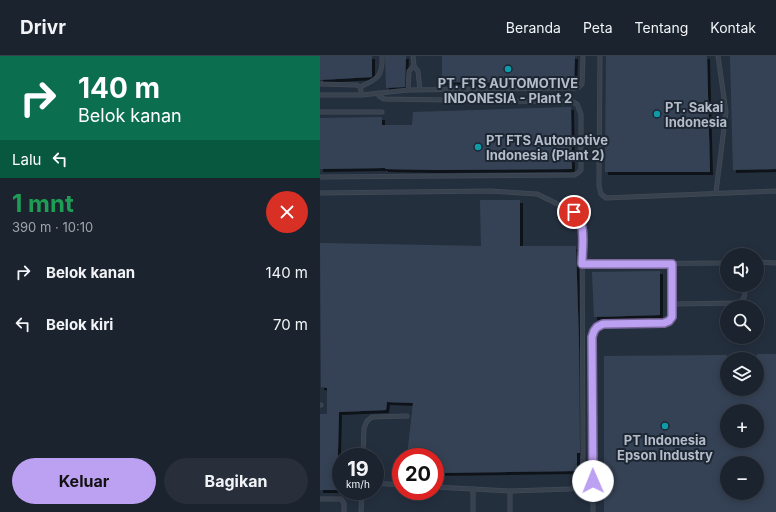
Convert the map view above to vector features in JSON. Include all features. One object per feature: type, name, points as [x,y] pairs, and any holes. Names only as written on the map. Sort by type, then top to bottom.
[{"type":"lane","points":[[320,84],[357,85],[360,87],[373,81],[382,72],[382,56]]},
{"type":"lane","points":[[414,56],[414,66],[418,72],[420,90]]},
{"type":"lane","points":[[320,95],[362,95],[408,90],[575,88],[582,84],[583,56]]},
{"type":"lane","points":[[600,56],[599,186],[601,194],[606,198],[716,192],[776,191]]},
{"type":"lane","points":[[716,192],[726,112],[718,56]]},
{"type":"lane","points":[[408,90],[409,71],[414,66]]},
{"type":"lane","points":[[360,87],[362,95]]},
{"type":"lane","points":[[320,177],[574,175],[581,170],[581,114],[577,104],[573,102],[381,99],[379,93]]},
{"type":"lane","points":[[320,112],[382,112]]},
{"type":"lane","points":[[320,193],[490,191],[537,194],[574,212],[579,217],[582,224],[582,481],[579,486],[570,489],[510,491],[444,487]]},
{"type":"lane","points":[[764,262],[776,262]]},
{"type":"lane","points":[[582,264],[720,263]]},
{"type":"lane","points":[[594,512],[592,337],[597,327],[603,324],[664,323],[669,321],[672,317],[672,264]]},
{"type":"lane","points":[[672,304],[739,303],[744,297],[744,292]]},
{"type":"lane","points":[[363,448],[364,428],[367,421],[372,417],[407,416]]},
{"type":"lane","points":[[473,489],[473,512]]},
{"type":"lane","points":[[510,491],[510,512]]},
{"type":"lane","points":[[320,499],[341,499],[344,503],[344,512]]},
{"type":"lane","points":[[361,512],[362,500]]},
{"type":"building","points":[[320,56],[372,56],[372,77],[320,80]]},
{"type":"building","points":[[385,56],[406,56],[405,87],[386,88]]},
{"type":"building","name":"PT. FTS AUTOMOTIVE INDONESIA - Plant 2","points":[[442,56],[575,56],[574,84],[442,82]]},
{"type":"building","name":"PT. Sakai Indonesia","points":[[606,56],[707,56],[710,172],[605,172]]},
{"type":"building","points":[[730,56],[776,56],[776,169],[733,170]]},
{"type":"building","name":"PT FTS Automotive Indonesia (Plant 2)","points":[[571,107],[572,169],[320,169],[320,118],[382,117],[382,125],[412,125],[413,112]]},
{"type":"building","points":[[480,200],[520,200],[520,246],[576,246],[580,453],[577,453],[577,471],[444,473],[444,448],[408,448],[413,403],[387,402],[386,410],[339,412],[338,448],[332,448],[332,490],[320,490],[320,414],[327,414],[327,388],[321,387],[320,243],[481,246]]},
{"type":"building","points":[[660,271],[660,315],[594,317],[592,272]]},
{"type":"building","name":"PT Indonesia Epson Industry","points":[[764,354],[776,354],[776,512],[604,512],[604,356],[720,355],[720,396],[764,396]]},
{"type":"place","name":"PT. FTS AUTOMOTIVE INDONESIA - Plant 2","points":[[508,69]]},
{"type":"place","name":"PT. Sakai Indonesia","points":[[657,114]]},
{"type":"place","name":"PT FTS Automotive Indonesia (Plant 2)","points":[[478,147]]},
{"type":"place","name":"PT Indonesia Epson Industry","points":[[665,426]]},
{"type":"route","points":[[574,212],[579,217],[582,224],[582,264],[672,264],[672,317],[669,321],[664,323],[603,324],[597,327],[594,331],[592,337],[593,481]]}]
